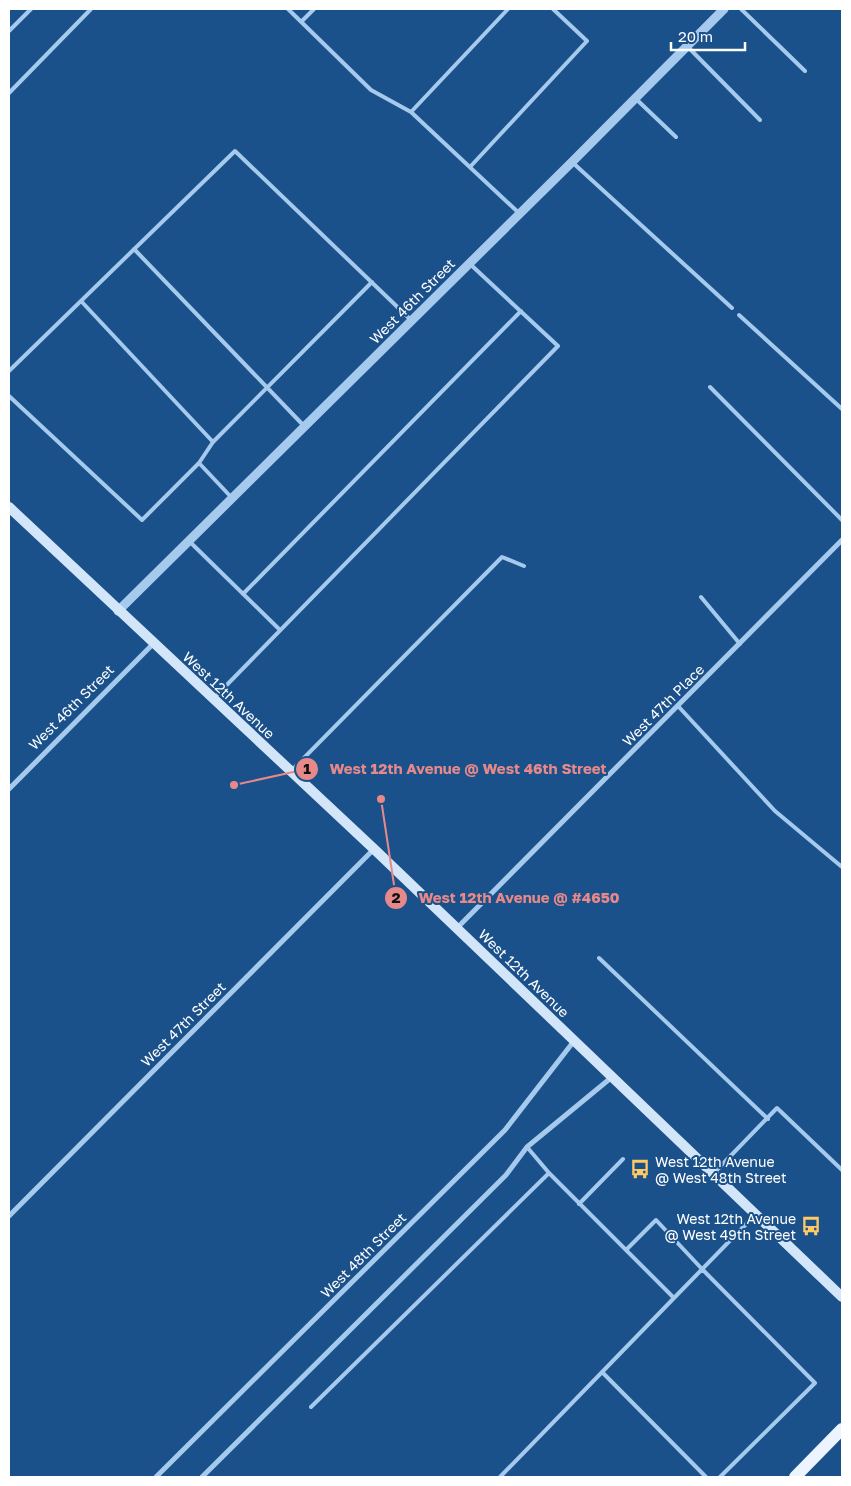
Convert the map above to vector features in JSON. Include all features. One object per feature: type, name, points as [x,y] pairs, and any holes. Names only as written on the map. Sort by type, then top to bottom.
[{"type":"main road","name":"West 12th Avenue","points":[[9,507],[458,928],[842,1297]]},
{"type":"main road","points":[[795,1477],[842,1429]]},
{"type":"street","name":"West 46th Street","points":[[118,611],[470,264],[723,9]]},
{"type":"street","name":"West 47th Place","points":[[458,928],[842,540]]},
{"type":"street","name":"West 46th Street","points":[[9,789],[153,644]]},
{"type":"street","name":"West 47th Street","points":[[9,1216],[374,849]]},
{"type":"street","name":"West 48th Street","points":[[156,1477],[505,1130],[574,1040]]},
{"type":"street","points":[[202,1477],[506,1175],[527,1147],[612,1076]]},
{"type":"lane","points":[[9,31],[31,9]]},
{"type":"lane","points":[[9,94],[91,9]]},
{"type":"lane","points":[[288,9],[371,90],[411,112],[520,214]]},
{"type":"lane","points":[[302,21],[314,9]]},
{"type":"lane","points":[[411,112],[508,9]]},
{"type":"lane","points":[[470,167],[587,41],[553,9]]},
{"type":"lane","points":[[741,9],[805,71]]},
{"type":"lane","points":[[687,46],[760,120]]},
{"type":"lane","points":[[636,98],[676,137]]},
{"type":"lane","points":[[9,371],[235,151],[412,321]]},
{"type":"lane","points":[[572,162],[732,308]]},
{"type":"lane","points":[[134,249],[305,427]]},
{"type":"lane","points":[[213,699],[558,346],[470,264]]},
{"type":"lane","points":[[9,396],[142,520],[199,463],[213,442],[266,387],[372,282]]},
{"type":"lane","points":[[81,301],[213,442]]},
{"type":"lane","points":[[243,594],[522,312]]},
{"type":"lane","points":[[740,315],[842,409]]},
{"type":"lane","points":[[710,387],[842,520]]},
{"type":"lane","points":[[199,463],[232,498]]},
{"type":"lane","points":[[189,541],[280,630]]},
{"type":"lane","points":[[291,771],[502,556],[524,566]]},
{"type":"lane","points":[[701,597],[740,644]]},
{"type":"lane","points":[[678,706],[775,811],[842,867]]},
{"type":"lane","points":[[599,958],[768,1119]]},
{"type":"lane","points":[[713,1173],[778,1108],[842,1170]]},
{"type":"lane","points":[[527,1147],[549,1174],[674,1298]]},
{"type":"lane","points":[[579,1204],[623,1160]]},
{"type":"lane","points":[[311,1407],[549,1174]]},
{"type":"lane","points":[[500,1477],[755,1214]]},
{"type":"lane","points":[[626,1250],[656,1220],[815,1383],[720,1477]]},
{"type":"lane","points":[[602,1372],[706,1477]]},
{"type":"place","name":"West 12th Avenue @ West 46th Street","points":[[234,785]]},
{"type":"place","name":"West 12th Avenue @ #4650","points":[[381,799]]},
{"type":"place","name":"West 12th Avenue @ West 48th Street","points":[[640,1169]]},
{"type":"place","name":"West 12th Avenue @ West 49th Street","points":[[811,1226]]}]
